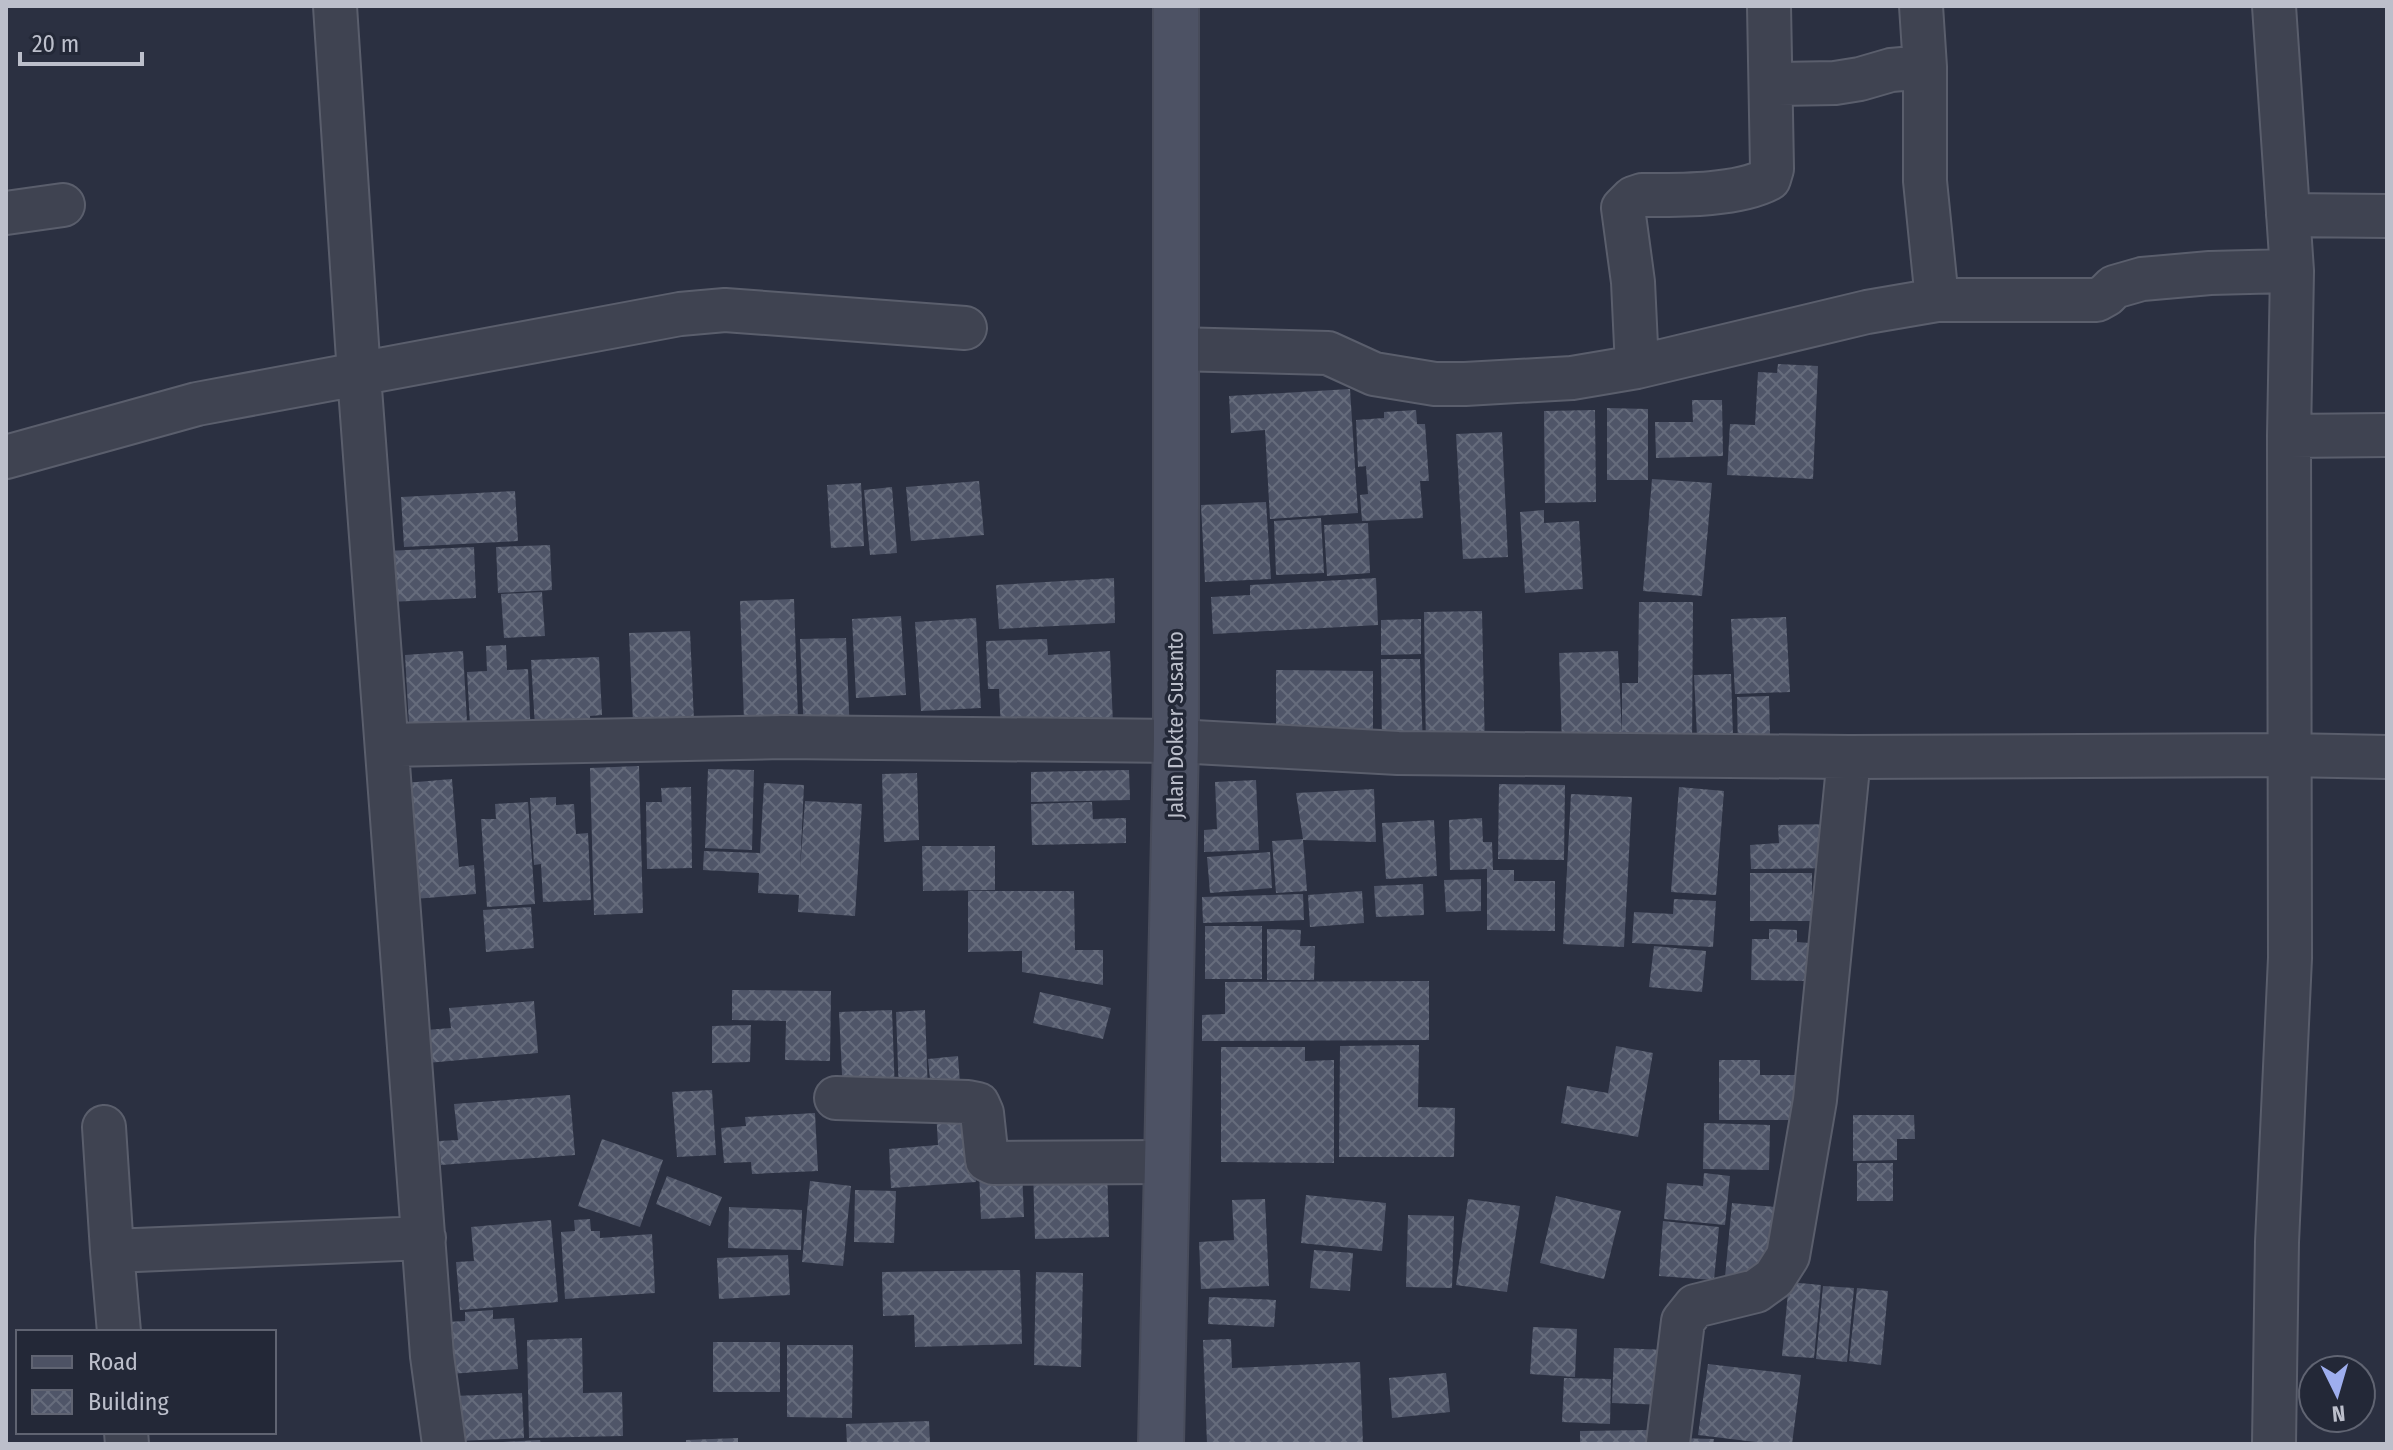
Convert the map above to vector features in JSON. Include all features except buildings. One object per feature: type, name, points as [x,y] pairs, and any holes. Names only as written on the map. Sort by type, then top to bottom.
[{"type":"main road","name":"Jalan Dokter Susanto","points":[[1161,1444],[1176,741],[1176,6]]},
{"type":"street","points":[[335,6],[359,375],[432,1356],[444,1444]]},
{"type":"street","points":[[1637,367],[1633,282],[1623,208],[1633,198],[1642,195],[1739,189],[1757,186],[1769,179],[1772,169],[1769,6]]},
{"type":"street","points":[[1921,6],[1925,67],[1925,181],[1937,300]]},
{"type":"street","points":[[2274,6],[2292,271],[2289,436],[2290,958],[2277,1242],[2274,1444]]},
{"type":"street","points":[[1771,84],[1835,83],[1891,70],[1925,67]]},
{"type":"street","points":[[6,213],[63,205]]},
{"type":"street","points":[[2288,215],[2387,216]]},
{"type":"street","points":[[1175,349],[1328,353],[1374,374],[1435,384],[1572,378],[1637,367],[1867,312],[1937,300],[2097,300],[2114,287],[2142,279],[2292,271]]},
{"type":"street","points":[[6,457],[197,404],[633,323],[725,310],[965,328]]},
{"type":"street","points":[[2289,436],[2387,435]]},
{"type":"street","points":[[388,745],[783,737],[1176,741],[1398,753],[2387,757]]},
{"type":"street","points":[[1668,1443],[1683,1321],[1695,1306],[1756,1291],[1774,1278],[1788,1256],[1815,1100],[1849,757]]},
{"type":"street","points":[[836,1098],[978,1104],[987,1160],[993,1163],[1167,1162]]},
{"type":"street","points":[[104,1127],[119,1330]]},
{"type":"street","points":[[112,1251],[424,1238]]}]
